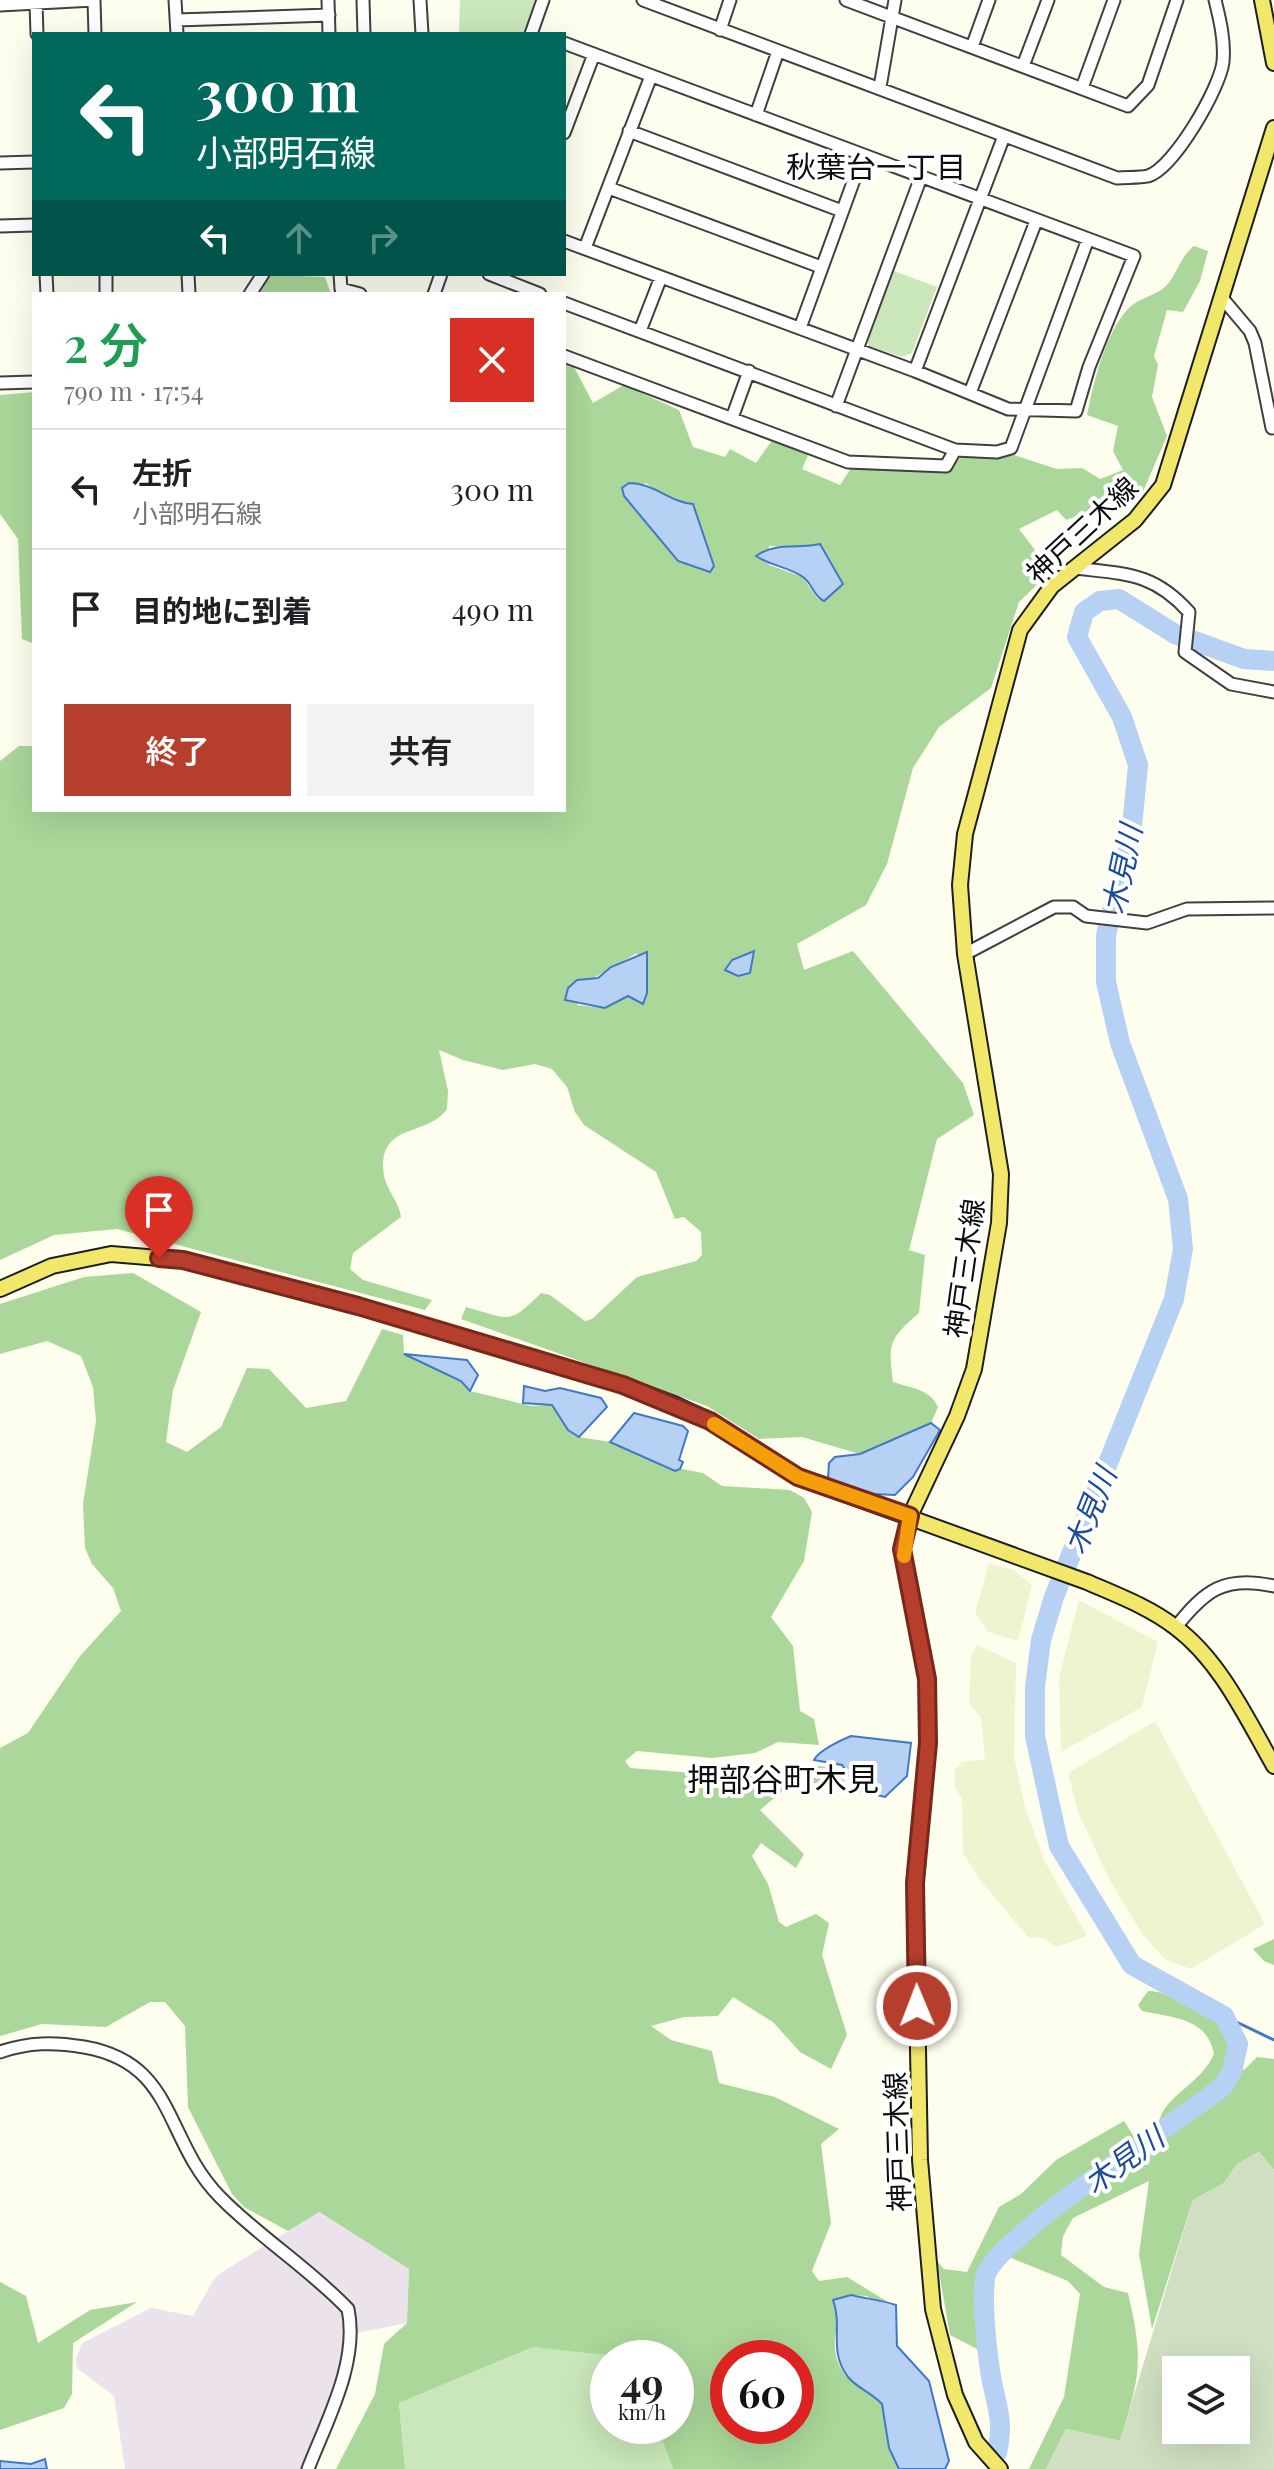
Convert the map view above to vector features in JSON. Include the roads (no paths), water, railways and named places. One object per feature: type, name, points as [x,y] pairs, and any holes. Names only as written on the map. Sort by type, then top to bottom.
[{"type":"main road","points":[[1262,0],[1274,63]]},
{"type":"main road","name":"神戸三木線","points":[[1000,2469],[976,2442],[955,2395],[933,2309],[920,2160],[915,1883],[928,1743],[927,1679],[902,1549],[910,1516],[957,1416],[974,1369],[999,1223],[1001,1174],[965,954],[960,885],[965,834],[1020,630],[1052,586],[1135,520],[1163,485],[1274,128]]},
{"type":"main road","points":[[0,1289],[52,1266],[111,1254],[183,1260],[358,1306],[623,1385],[710,1421],[798,1477],[1130,1600],[1176,1627],[1203,1655],[1236,1700],[1274,1766]]},
{"type":"street","points":[[0,5],[94,0],[95,32]]},
{"type":"street","points":[[175,0],[177,32]]},
{"type":"street","points":[[328,0],[329,32]]},
{"type":"street","points":[[363,0],[364,32]]},
{"type":"street","points":[[420,0],[422,32]]},
{"type":"street","points":[[534,32],[543,0]]},
{"type":"street","points":[[643,0],[1117,178],[1150,175],[1170,158],[1214,93],[1223,64],[1223,28],[1215,0]]},
{"type":"street","points":[[720,30],[730,0]]},
{"type":"street","points":[[846,0],[1128,106],[1148,85],[1178,0]]},
{"type":"street","points":[[880,87],[895,0]]},
{"type":"street","points":[[972,47],[989,0]]},
{"type":"street","points":[[1023,66],[1048,0]]},
{"type":"street","points":[[1082,88],[1114,0]]},
{"type":"street","points":[[36,3],[37,32]]},
{"type":"street","points":[[176,20],[329,15]]},
{"type":"street","points":[[566,44],[1134,256],[1089,367],[1076,411],[1023,411],[566,242]]},
{"type":"street","points":[[756,115],[778,51]]},
{"type":"street","points":[[566,128],[594,54]]},
{"type":"street","points":[[585,248],[651,76]]},
{"type":"street","points":[[629,131],[842,211]]},
{"type":"street","points":[[915,371],[1004,136]]},
{"type":"street","points":[[800,328],[863,155]]},
{"type":"street","points":[[0,163],[32,162]]},
{"type":"street","points":[[836,406],[921,177]]},
{"type":"street","points":[[609,188],[821,267]]},
{"type":"street","points":[[970,393],[1036,221]]},
{"type":"street","points":[[0,226],[32,225]]},
{"type":"street","points":[[566,304],[955,450],[997,452],[1011,448],[1088,239]]},
{"type":"street","points":[[340,276],[341,289],[352,292]]},
{"type":"street","points":[[494,276],[535,292]]},
{"type":"street","points":[[640,331],[661,277]]},
{"type":"street","points":[[1223,299],[1250,331],[1272,428]]},
{"type":"street","points":[[566,357],[848,462],[946,466],[955,450]]},
{"type":"street","points":[[732,418],[749,371]]},
{"type":"street","points":[[0,383],[32,382]]},
{"type":"street","points":[[1075,568],[1138,575],[1157,582],[1189,612],[1185,652],[1231,684],[1274,692]]},
{"type":"street","points":[[965,954],[1054,907],[1073,907],[1086,916],[1147,923],[1187,909],[1274,908]]},
{"type":"street","points":[[1176,1627],[1201,1596],[1220,1586],[1245,1582],[1274,1586]]},
{"type":"street","points":[[0,2052],[26,2044],[57,2043],[111,2051],[136,2065],[159,2093],[183,2144],[218,2195],[348,2309],[351,2326],[349,2354],[308,2469]]},
{"type":"water","points":[[629,483],[646,486],[693,504],[714,566],[710,572],[678,561],[624,496],[622,488]]},
{"type":"water","points":[[820,544],[843,584],[824,601],[803,577],[756,556],[779,547]]},
{"type":"water","points":[[754,951],[750,973],[738,976],[725,970],[732,960]]},
{"type":"water","points":[[647,952],[647,993],[643,1004],[628,996],[605,1008],[565,1000],[568,988],[577,980],[598,978],[611,967]]},
{"type":"water","points":[[404,1354],[467,1360],[478,1375],[470,1391],[461,1381]]},
{"type":"water","points":[[524,1386],[545,1391],[560,1388],[601,1398],[607,1407],[579,1437],[568,1430],[552,1405],[523,1403]]},
{"type":"water","points":[[634,1413],[683,1426],[688,1431],[679,1460],[683,1462],[680,1469],[675,1471],[610,1442]]},
{"type":"water","points":[[931,1423],[940,1430],[913,1477],[895,1495],[874,1494],[828,1479],[829,1463],[835,1457],[860,1454]]},
{"type":"water","points":[[851,1736],[911,1743],[907,1776],[885,1797],[860,1791],[842,1765],[814,1760],[825,1750]]},
{"type":"water","points":[[851,2295],[896,2305],[897,2346],[929,2381],[949,2461],[945,2469],[899,2469],[889,2448],[882,2404],[852,2381],[842,2367],[837,2348],[833,2300]]},
{"type":"water","points":[[45,2459],[47,2469],[0,2469],[0,2461],[31,2464]]},
{"type":"waterway","name":"木見川","points":[[997,2453],[1000,2420],[992,2382],[984,2302],[985,2279],[995,2261],[1018,2237],[1091,2180],[1223,2086],[1232,2072],[1238,2044],[1224,2016],[1132,1965],[1059,1846],[1035,1736],[1035,1687],[1041,1640],[1054,1597],[1174,1299],[1183,1249],[1178,1199],[1120,1043],[1106,982],[1106,935],[1131,837],[1138,765],[1122,717],[1077,637],[1084,612],[1100,601],[1119,599],[1175,634],[1244,659],[1274,661]]},
{"type":"waterway","points":[[1224,2016],[1274,2040]]},
{"type":"district","name":"秋葉台一丁目","points":[[876,166]]},
{"type":"district","name":"押部谷町木見","points":[[783,1777]]}]
